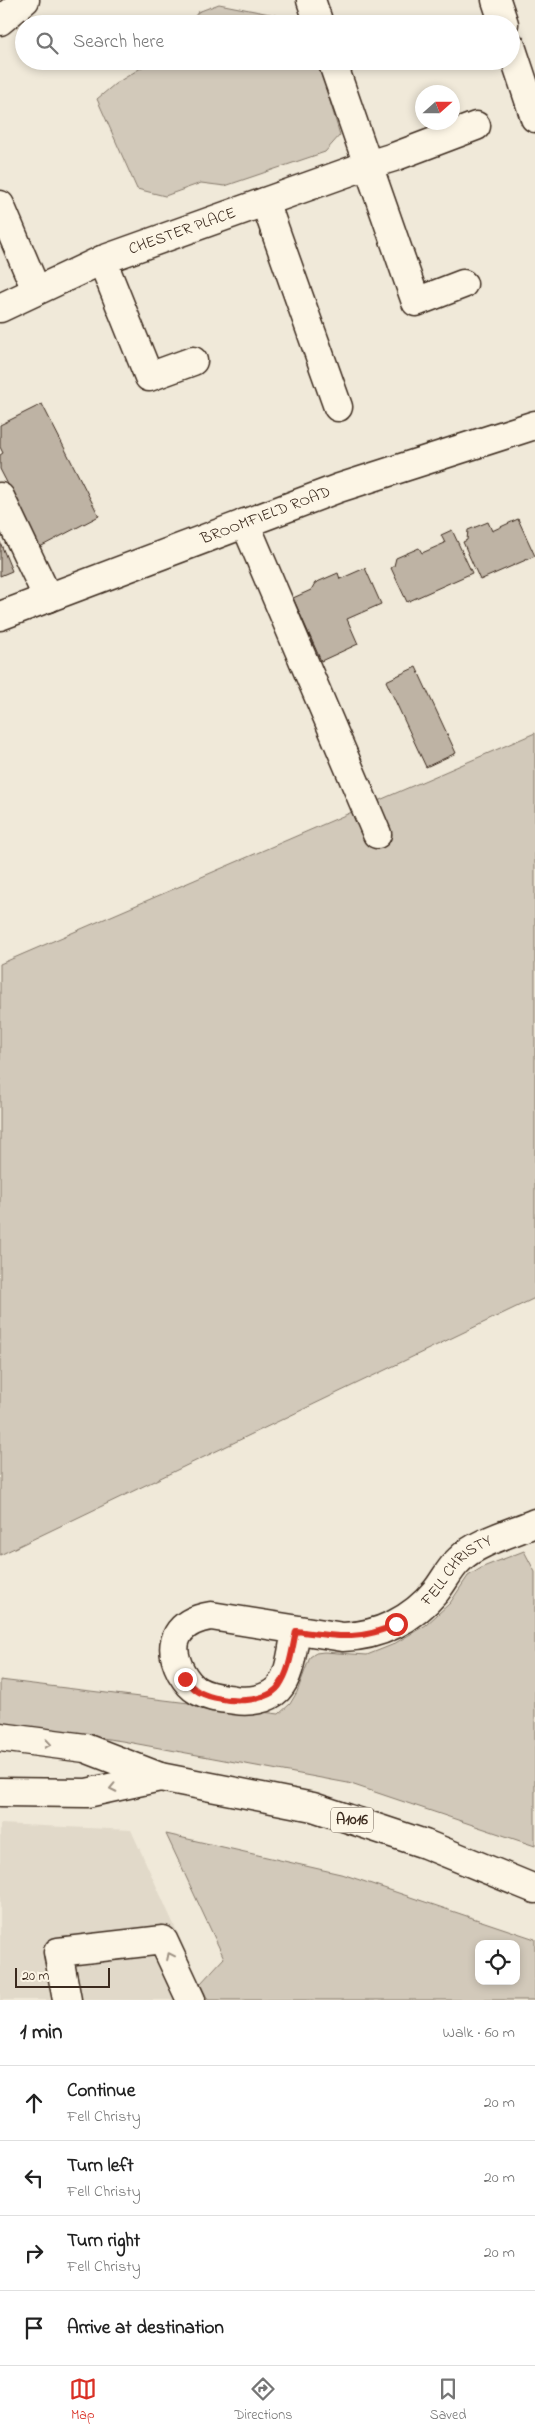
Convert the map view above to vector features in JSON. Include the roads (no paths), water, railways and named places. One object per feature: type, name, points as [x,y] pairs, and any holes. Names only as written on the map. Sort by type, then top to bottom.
[{"type":"main road","points":[[0,21],[25,0]]},
{"type":"main road","points":[[311,0],[316,15]]},
{"type":"main road","points":[[496,0],[501,15]]},
{"type":"main road","points":[[335,70],[416,302],[463,284]]},
{"type":"main road","points":[[519,70],[535,118]]},
{"type":"main road","name":"CHESTER PLACE","points":[[0,308],[102,260],[394,157],[476,126]]},
{"type":"main road","points":[[265,202],[338,407]]},
{"type":"main road","points":[[0,205],[36,290]]},
{"type":"main road","points":[[102,260],[149,377],[193,361]]},
{"type":"main road","name":"BROOMFIELD ROAD","points":[[0,616],[348,485],[535,425]]},
{"type":"main road","points":[[0,497],[48,598]]},
{"type":"main road","points":[[245,523],[377,834]]},
{"type":"main road","name":"FELL CHRISTY","points":[[296,1631],[342,1637],[360,1637],[380,1632],[414,1611],[435,1593],[459,1559],[476,1548],[535,1523]]},
{"type":"main road","name":"A1016","points":[[0,1737],[85,1748],[160,1777],[313,1808],[425,1844],[535,1889]]},
{"type":"main road","name":"A1016","points":[[0,1792],[86,1793],[160,1777]]},
{"type":"main road","points":[[67,2000],[58,1952],[163,1940],[191,2000]]}]
